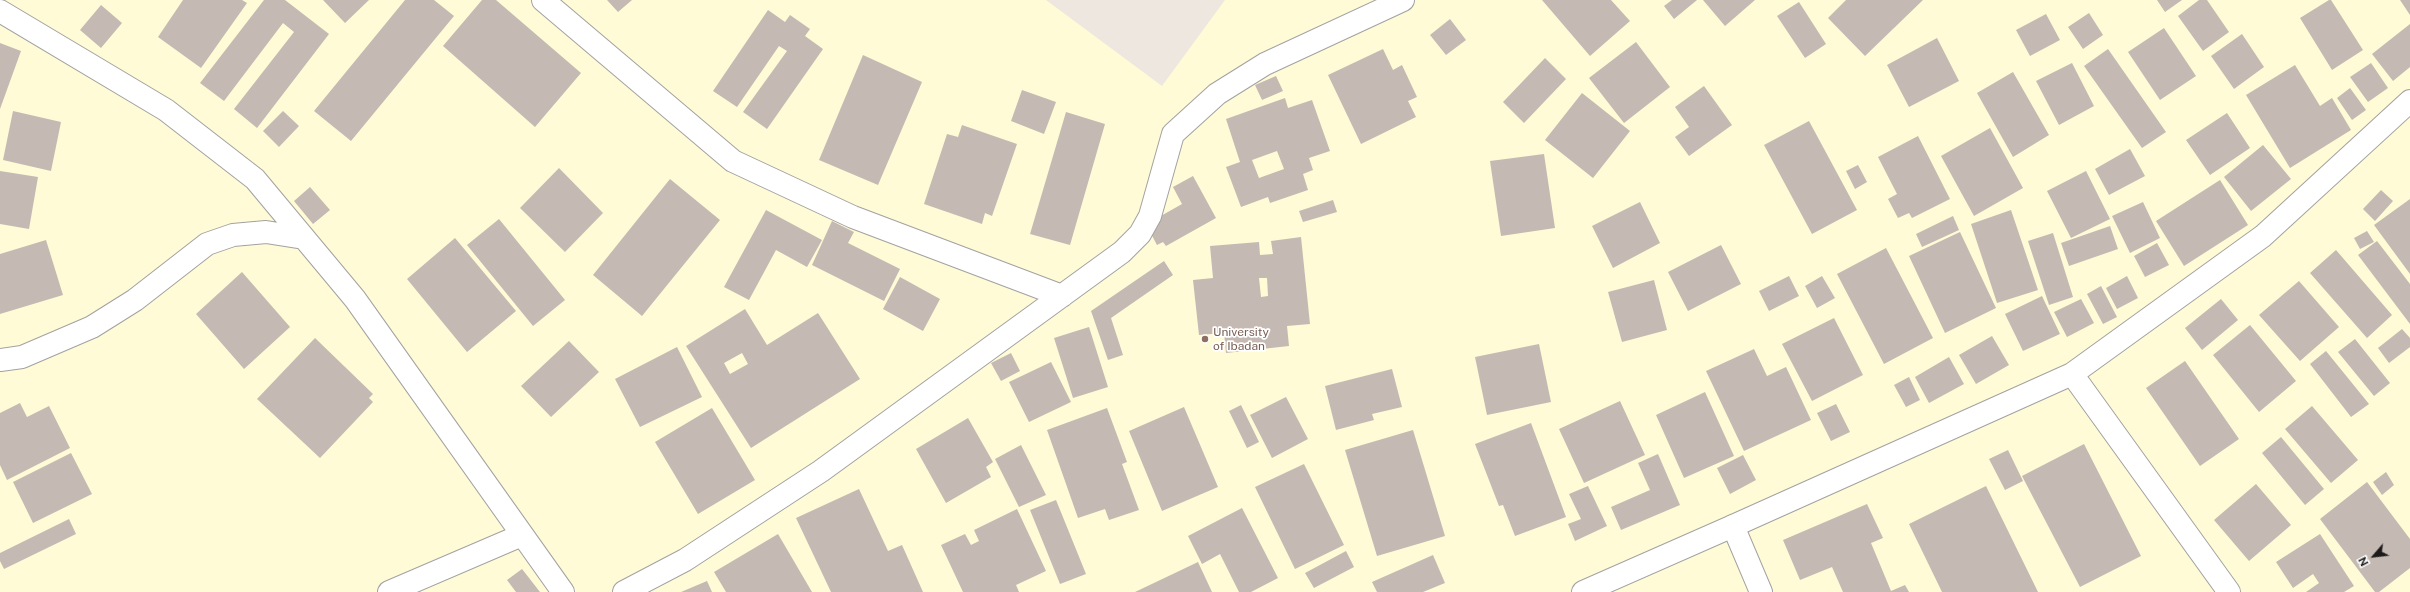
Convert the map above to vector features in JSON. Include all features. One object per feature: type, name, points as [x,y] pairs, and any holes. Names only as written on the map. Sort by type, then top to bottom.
[{"type":"street","points":[[543,0],[733,161],[853,217],[1062,296]]},
{"type":"street","points":[[624,592],[686,560],[821,471],[1122,252],[1140,234],[1150,216],[1173,134],[1195,112],[1217,94],[1265,64],[1403,0]]},
{"type":"street","points":[[0,11],[166,110],[255,179],[355,299],[563,592]]},
{"type":"street","points":[[1583,592],[2072,374],[2263,236],[2410,101]]},
{"type":"street","points":[[0,360],[22,357],[92,327],[135,300],[207,244],[232,235],[266,232],[304,238]]},
{"type":"street","points":[[2072,374],[2229,592]]},
{"type":"street","points":[[1733,526],[1761,592]]},
{"type":"street","points":[[389,592],[522,535]]},
{"type":"shaded area","name":"University of Ibadan","points":[[0,0],[1046,0],[1162,86],[1225,0],[2410,0],[2410,592],[0,592]]},
{"type":"building","points":[[183,0],[242,0],[247,3],[201,68],[158,37]]},
{"type":"building","points":[[264,0],[285,0],[329,34],[257,128],[234,109],[294,32],[283,23],[224,101],[200,83]]},
{"type":"building","points":[[323,0],[369,0],[345,23]]},
{"type":"building","points":[[405,0],[434,0],[454,16],[351,141],[314,111]]},
{"type":"building","points":[[482,0],[496,0],[581,73],[535,127],[443,46]]},
{"type":"building","points":[[607,0],[632,0],[618,12]]},
{"type":"building","points":[[1542,0],[1611,0],[1630,21],[1590,56]]},
{"type":"building","points":[[1672,0],[1697,0],[1674,19],[1664,6]]},
{"type":"building","points":[[1703,0],[1755,0],[1725,26]]},
{"type":"building","points":[[1846,0],[1923,0],[1865,56],[1828,18]]},
{"type":"building","points":[[2157,0],[2182,0],[2165,12]]},
{"type":"building","points":[[2199,0],[2207,0],[2229,32],[2203,51],[2178,16]]},
{"type":"building","points":[[2331,0],[2363,50],[2332,70],[2300,18]]},
{"type":"building","points":[[2400,0],[2410,0],[2410,15]]},
{"type":"building","points":[[1799,2],[1826,44],[1805,58],[1777,16]]},
{"type":"building","points":[[101,5],[122,23],[101,48],[80,30]]},
{"type":"building","points":[[768,10],[785,22],[790,15],[810,29],[805,36],[823,49],[767,129],[743,112],[787,51],[779,46],[737,107],[713,91]]},
{"type":"building","points":[[2089,13],[2103,35],[2083,49],[2068,27]]},
{"type":"building","points":[[2046,14],[2060,40],[2030,56],[2016,30]]},
{"type":"building","points":[[1450,19],[1466,40],[1446,55],[1430,35]]},
{"type":"building","points":[[2410,24],[2410,67],[2393,81],[2372,54]]},
{"type":"building","points":[[2164,28],[2196,76],[2160,100],[2128,52]]},
{"type":"building","points":[[2242,34],[2264,67],[2234,89],[2211,56]]},
{"type":"building","points":[[1937,38],[1959,81],[1909,107],[1887,65]]},
{"type":"building","points":[[1636,42],[1670,87],[1624,123],[1589,78]]},
{"type":"building","points":[[0,43],[21,51],[0,109]]},
{"type":"building","points":[[1383,49],[1393,70],[1402,65],[1417,97],[1408,101],[1416,117],[1361,144],[1328,75]]},
{"type":"building","points":[[2108,49],[2166,132],[2142,148],[2084,66]]},
{"type":"building","points":[[863,55],[922,82],[878,185],[819,160]]},
{"type":"building","points":[[1545,58],[1566,79],[1524,123],[1503,102]]},
{"type":"building","points":[[2072,63],[2094,106],[2059,125],[2036,81]]},
{"type":"building","points":[[2371,63],[2388,88],[2368,102],[2350,77]]},
{"type":"building","points":[[2295,65],[2320,106],[2332,98],[2351,130],[2290,168],[2246,95]]},
{"type":"building","points":[[2013,72],[2049,135],[2013,157],[1977,93]]},
{"type":"building","points":[[1276,76],[1283,91],[1262,100],[1255,85]]},
{"type":"building","points":[[1704,86],[1732,125],[1689,156],[1675,137],[1689,127],[1675,107]]},
{"type":"building","points":[[2350,88],[2366,110],[2352,120],[2337,98]]},
{"type":"building","points":[[1022,90],[1056,102],[1044,134],[1011,121]]},
{"type":"building","points":[[1582,93],[1630,131],[1593,178],[1545,140]]},
{"type":"building","points":[[1285,98],[1288,108],[1312,100],[1330,151],[1309,158],[1313,170],[1303,174],[1308,190],[1270,203],[1268,197],[1241,207],[1226,167],[1240,162],[1226,119]],"holes":[[[1277,151],[1284,169],[1259,178],[1252,160]]]},
{"type":"building","points":[[13,111],[61,122],[51,171],[3,160]]},
{"type":"building","points":[[283,111],[299,126],[279,147],[263,131]]},
{"type":"building","points":[[1066,112],[1105,124],[1070,245],[1030,234]]},
{"type":"building","points":[[2227,113],[2250,148],[2210,175],[2186,140]]},
{"type":"building","points":[[1809,121],[1857,210],[1812,234],[1764,145]]},
{"type":"building","points":[[962,125],[1017,144],[992,216],[985,213],[982,224],[924,204],[947,134],[958,137]]},
{"type":"building","points":[[1990,128],[2023,188],[1974,216],[1941,156]]},
{"type":"building","points":[[1918,136],[1950,199],[1912,218],[1909,213],[1898,218],[1888,199],[1897,194],[1878,157]]},
{"type":"building","points":[[2263,145],[2291,179],[2251,211],[2224,177]]},
{"type":"building","points":[[2130,149],[2145,176],[2109,195],[2095,169]]},
{"type":"building","points":[[1544,154],[1555,228],[1501,236],[1490,161]]},
{"type":"building","points":[[1858,165],[1867,182],[1855,189],[1846,171]]},
{"type":"building","points":[[559,168],[603,213],[565,252],[520,208]]},
{"type":"building","points":[[0,171],[38,177],[29,229],[0,224]]},
{"type":"building","points":[[2086,171],[2110,219],[2071,238],[2047,191]]},
{"type":"building","points":[[1193,176],[1216,218],[1166,246],[1163,242],[1157,245],[1149,230],[1152,221],[1182,204],[1173,187]]},
{"type":"building","points":[[670,179],[720,220],[642,316],[593,275]]},
{"type":"building","points":[[2220,180],[2248,225],[2184,266],[2156,221]]},
{"type":"building","points":[[310,187],[330,210],[313,224],[294,201]]},
{"type":"building","points":[[2381,190],[2393,201],[2375,221],[2363,209]]},
{"type":"building","points":[[2410,199],[2410,274],[2374,225]]},
{"type":"building","points":[[1333,200],[1337,212],[1303,222],[1299,211]]},
{"type":"building","points":[[1640,202],[1660,243],[1613,268],[1592,226]]},
{"type":"building","points":[[2143,202],[2160,238],[2130,253],[2112,216]]},
{"type":"building","points":[[766,210],[822,240],[807,267],[776,250],[749,300],[724,287]]},
{"type":"building","points":[[2011,210],[2038,290],[1997,303],[1971,224]]},
{"type":"building","points":[[1953,216],[1959,230],[1922,247],[1916,234]]},
{"type":"building","points":[[499,219],[565,300],[533,326],[467,245]]},
{"type":"building","points":[[832,221],[854,232],[848,243],[900,269],[884,301],[812,265]]},
{"type":"building","points":[[2110,226],[2118,249],[2069,266],[2061,243]]},
{"type":"building","points":[[2367,231],[2374,242],[2360,249],[2354,238]]},
{"type":"building","points":[[1960,232],[1996,308],[1945,333],[1909,256]]},
{"type":"building","points":[[2053,233],[2073,297],[2049,305],[2028,241]]},
{"type":"building","points":[[1301,237],[1310,324],[1287,326],[1289,346],[1226,353],[1224,333],[1199,335],[1193,280],[1213,278],[1210,246],[1259,242],[1260,255],[1273,254],[1271,241]],"holes":[[[1259,278],[1267,278],[1268,296],[1261,297]]]},
{"type":"building","points":[[455,238],[516,311],[467,352],[407,279]]},
{"type":"building","points":[[46,240],[63,295],[0,314],[0,254]]},
{"type":"building","points":[[2377,241],[2410,284],[2410,324],[2358,255]]},
{"type":"building","points":[[2157,243],[2169,265],[2145,277],[2134,256]]},
{"type":"building","points":[[1721,245],[1741,284],[1688,311],[1668,272]]},
{"type":"building","points":[[1886,248],[1933,338],[1884,364],[1837,274]]},
{"type":"building","points":[[2336,250],[2392,315],[2367,338],[2310,273]]},
{"type":"building","points":[[1164,261],[1173,275],[1111,318],[1123,355],[1108,360],[1091,311]]},
{"type":"building","points":[[242,272],[290,327],[244,369],[196,314]]},
{"type":"building","points":[[1789,276],[1799,296],[1769,311],[1759,291]]},
{"type":"building","points":[[1822,276],[1835,298],[1817,308],[1805,286]]},
{"type":"building","points":[[2127,276],[2138,298],[2117,309],[2106,288]]},
{"type":"building","points":[[900,277],[940,299],[923,331],[883,309]]},
{"type":"building","points":[[1654,280],[1667,330],[1622,342],[1608,292]]},
{"type":"building","points":[[2299,281],[2339,327],[2300,361],[2259,315]]},
{"type":"building","points":[[2101,286],[2117,317],[2103,324],[2087,294]]},
{"type":"building","points":[[2042,296],[2060,334],[2023,351],[2005,314]]},
{"type":"building","points":[[2081,299],[2094,323],[2067,337],[2054,312]]},
{"type":"building","points":[[2221,299],[2238,320],[2202,350],[2185,328]]},
{"type":"building","points":[[745,309],[767,345],[818,313],[860,379],[751,448],[686,346]],"holes":[[[742,353],[748,364],[730,374],[724,363]]]},
{"type":"building","points":[[1834,318],[1863,375],[1812,401],[1782,344]]},
{"type":"building","points":[[2250,325],[2296,381],[2259,412],[2213,355]]},
{"type":"building","points":[[1089,327],[1108,387],[1073,398],[1054,338]]},
{"type":"building","points":[[2402,329],[2410,338],[2410,347],[2389,363],[2378,348]]},
{"type":"building","points":[[1992,336],[2009,365],[1976,384],[1959,355]]},
{"type":"building","points":[[315,338],[373,394],[369,398],[373,402],[320,458],[257,399]]},
{"type":"building","points":[[2355,339],[2390,383],[2374,396],[2338,352]]},
{"type":"building","points":[[569,341],[599,372],[551,417],[521,386]]},
{"type":"building","points":[[1539,344],[1551,402],[1487,415],[1475,357]]},
{"type":"building","points":[[677,347],[702,397],[640,427],[615,379]]},
{"type":"building","points":[[1754,349],[1767,376],[1786,367],[1811,420],[1744,451],[1706,371]]},
{"type":"building","points":[[2326,351],[2369,404],[2351,417],[2310,364]]},
{"type":"building","points":[[1011,353],[1020,371],[1001,381],[991,363]]},
{"type":"building","points":[[1949,357],[1964,384],[1929,403],[1915,377]]},
{"type":"building","points":[[2185,361],[2239,439],[2200,466],[2146,388]]},
{"type":"building","points":[[1051,362],[1071,402],[1029,422],[1009,382]]},
{"type":"building","points":[[1392,369],[1402,407],[1372,414],[1374,420],[1336,430],[1325,386]]},
{"type":"building","points":[[1909,377],[1920,400],[1906,407],[1894,385]]},
{"type":"building","points":[[1705,392],[1734,456],[1684,478],[1656,415]]},
{"type":"building","points":[[1286,397],[1308,439],[1272,458],[1250,415]]},
{"type":"building","points":[[1620,401],[1645,455],[1584,483],[1559,429]]},
{"type":"building","points":[[20,403],[27,417],[49,406],[70,448],[7,480],[0,465],[0,413]]},
{"type":"building","points":[[1836,404],[1850,432],[1831,441],[1817,413]]},
{"type":"building","points":[[1241,405],[1259,442],[1247,448],[1229,411]]},
{"type":"building","points":[[2312,406],[2358,460],[2331,483],[2285,429]]},
{"type":"building","points":[[1184,407],[1218,487],[1162,511],[1129,431]]},
{"type":"building","points":[[712,408],[755,480],[698,514],[655,442]]},
{"type":"building","points":[[1107,408],[1127,462],[1122,464],[1139,510],[1109,520],[1105,509],[1078,518],[1047,430]]},
{"type":"building","points":[[968,418],[993,462],[986,467],[991,477],[946,503],[916,449]]},
{"type":"building","points":[[1531,423],[1566,517],[1515,536],[1503,505],[1499,506],[1475,444]]},
{"type":"building","points":[[1413,430],[1445,536],[1377,556],[1345,450]]},
{"type":"building","points":[[2281,437],[2324,489],[2305,505],[2262,453]]},
{"type":"building","points":[[2084,444],[2141,556],[2080,587],[2022,476]]},
{"type":"building","points":[[1021,445],[1046,495],[1019,507],[995,459]]},
{"type":"building","points":[[2008,450],[2023,481],[2005,490],[1989,459]]},
{"type":"building","points":[[71,453],[92,494],[33,523],[13,482]]},
{"type":"building","points":[[1658,454],[1680,505],[1621,530],[1611,507],[1650,490],[1638,463]]},
{"type":"building","points":[[1743,455],[1756,480],[1730,494],[1717,468]]},
{"type":"building","points":[[1304,464],[1344,545],[1295,569],[1255,487]]},
{"type":"building","points":[[2386,472],[2394,485],[2382,495],[2373,482]]},
{"type":"building","points":[[2367,482],[2410,539],[2410,568],[2379,592],[2375,592],[2320,519]]},
{"type":"building","points":[[2256,484],[2291,525],[2249,561],[2214,520]]},
{"type":"building","points":[[1588,486],[1607,526],[1575,541],[1568,524],[1581,519],[1569,494]]},
{"type":"building","points":[[1986,486],[2038,592],[1942,592],[1909,524]]},
{"type":"building","points":[[859,489],[888,551],[902,545],[923,592],[831,592],[796,518]]},
{"type":"building","points":[[1056,500],[1086,574],[1060,584],[1030,510]]},
{"type":"building","points":[[1867,504],[1883,538],[1871,543],[1891,591],[1905,585],[1909,592],[1843,592],[1832,567],[1800,580],[1783,540]]},
{"type":"building","points":[[1242,508],[1278,578],[1251,592],[1239,592],[1220,554],[1202,564],[1188,536]]},
{"type":"building","points":[[1017,509],[1046,571],[1016,585],[1019,592],[963,592],[941,545],[965,534],[971,545],[979,541],[974,530]]},
{"type":"building","points":[[69,519],[76,534],[4,569],[0,561],[0,553]]},
{"type":"building","points":[[778,534],[812,592],[726,592],[714,572]]},
{"type":"building","points":[[2320,534],[2354,586],[2344,592],[2306,592],[2319,583],[2313,574],[2293,588],[2276,562]]},
{"type":"building","points":[[1346,551],[1354,567],[1314,588],[1305,573]]},
{"type":"building","points":[[1433,555],[1445,583],[1423,592],[1377,592],[1372,582]]},
{"type":"building","points":[[1198,562],[1212,592],[1135,592]]},
{"type":"building","points":[[522,569],[540,592],[516,592],[507,580]]},
{"type":"building","points":[[707,581],[712,592],[681,592]]},
{"type":"place","name":"University of Ibadan","points":[[1205,339]]}]
